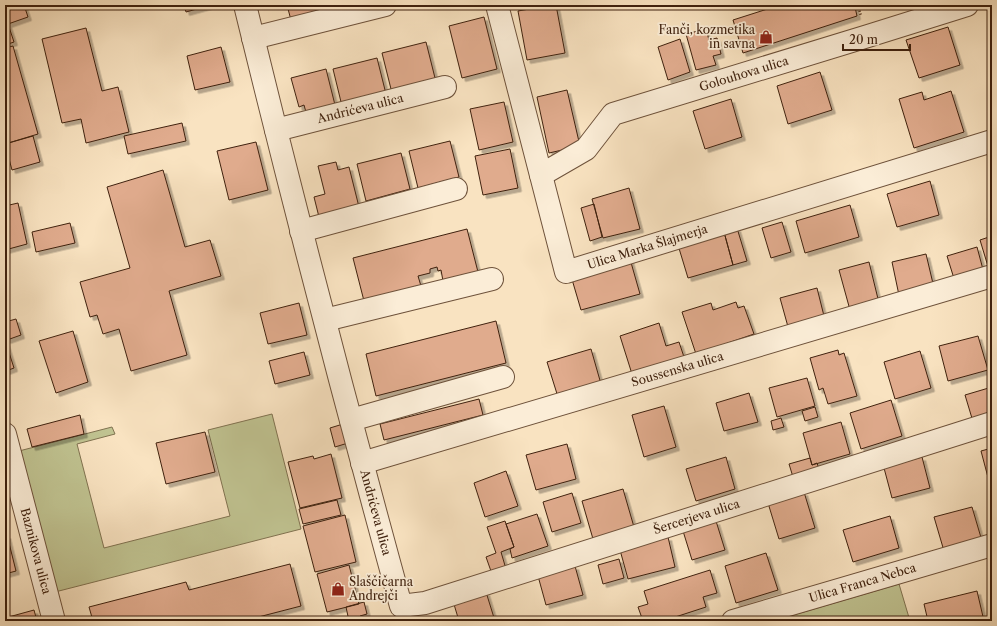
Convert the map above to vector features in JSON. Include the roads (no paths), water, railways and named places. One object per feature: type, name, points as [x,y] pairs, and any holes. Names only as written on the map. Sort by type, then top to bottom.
[{"type":"street","name":"Andrićeva ulica","points":[[245,5],[301,231],[401,606]]},
{"type":"street","points":[[253,38],[385,5]]},
{"type":"street","name":"Ulica Marka Šlajmerja","points":[[497,5],[566,272],[992,141]]},
{"type":"street","name":"Golouhova ulica","points":[[541,175],[586,150],[613,114],[967,5]]},
{"type":"street","name":"Andrićeva ulica","points":[[276,130],[445,87]]},
{"type":"street","points":[[301,231],[456,189]]},
{"type":"street","name":"Soussenska ulica","points":[[362,463],[992,276]]},
{"type":"street","points":[[325,320],[492,278]]},
{"type":"street","points":[[351,420],[503,377]]},
{"type":"street","name":"Šercerjeva ulica","points":[[401,606],[425,604],[992,423]]},
{"type":"street","name":"Baznikova ulica","points":[[5,434],[54,621]]},
{"type":"street","name":"Ulica Franca Nebca","points":[[733,621],[992,545]]},
{"type":"place","name":"Fanči, kozmetika in savna","points":[[766,37]]},
{"type":"place","name":"Slaščičarna Andrejči","points":[[338,589]]}]
